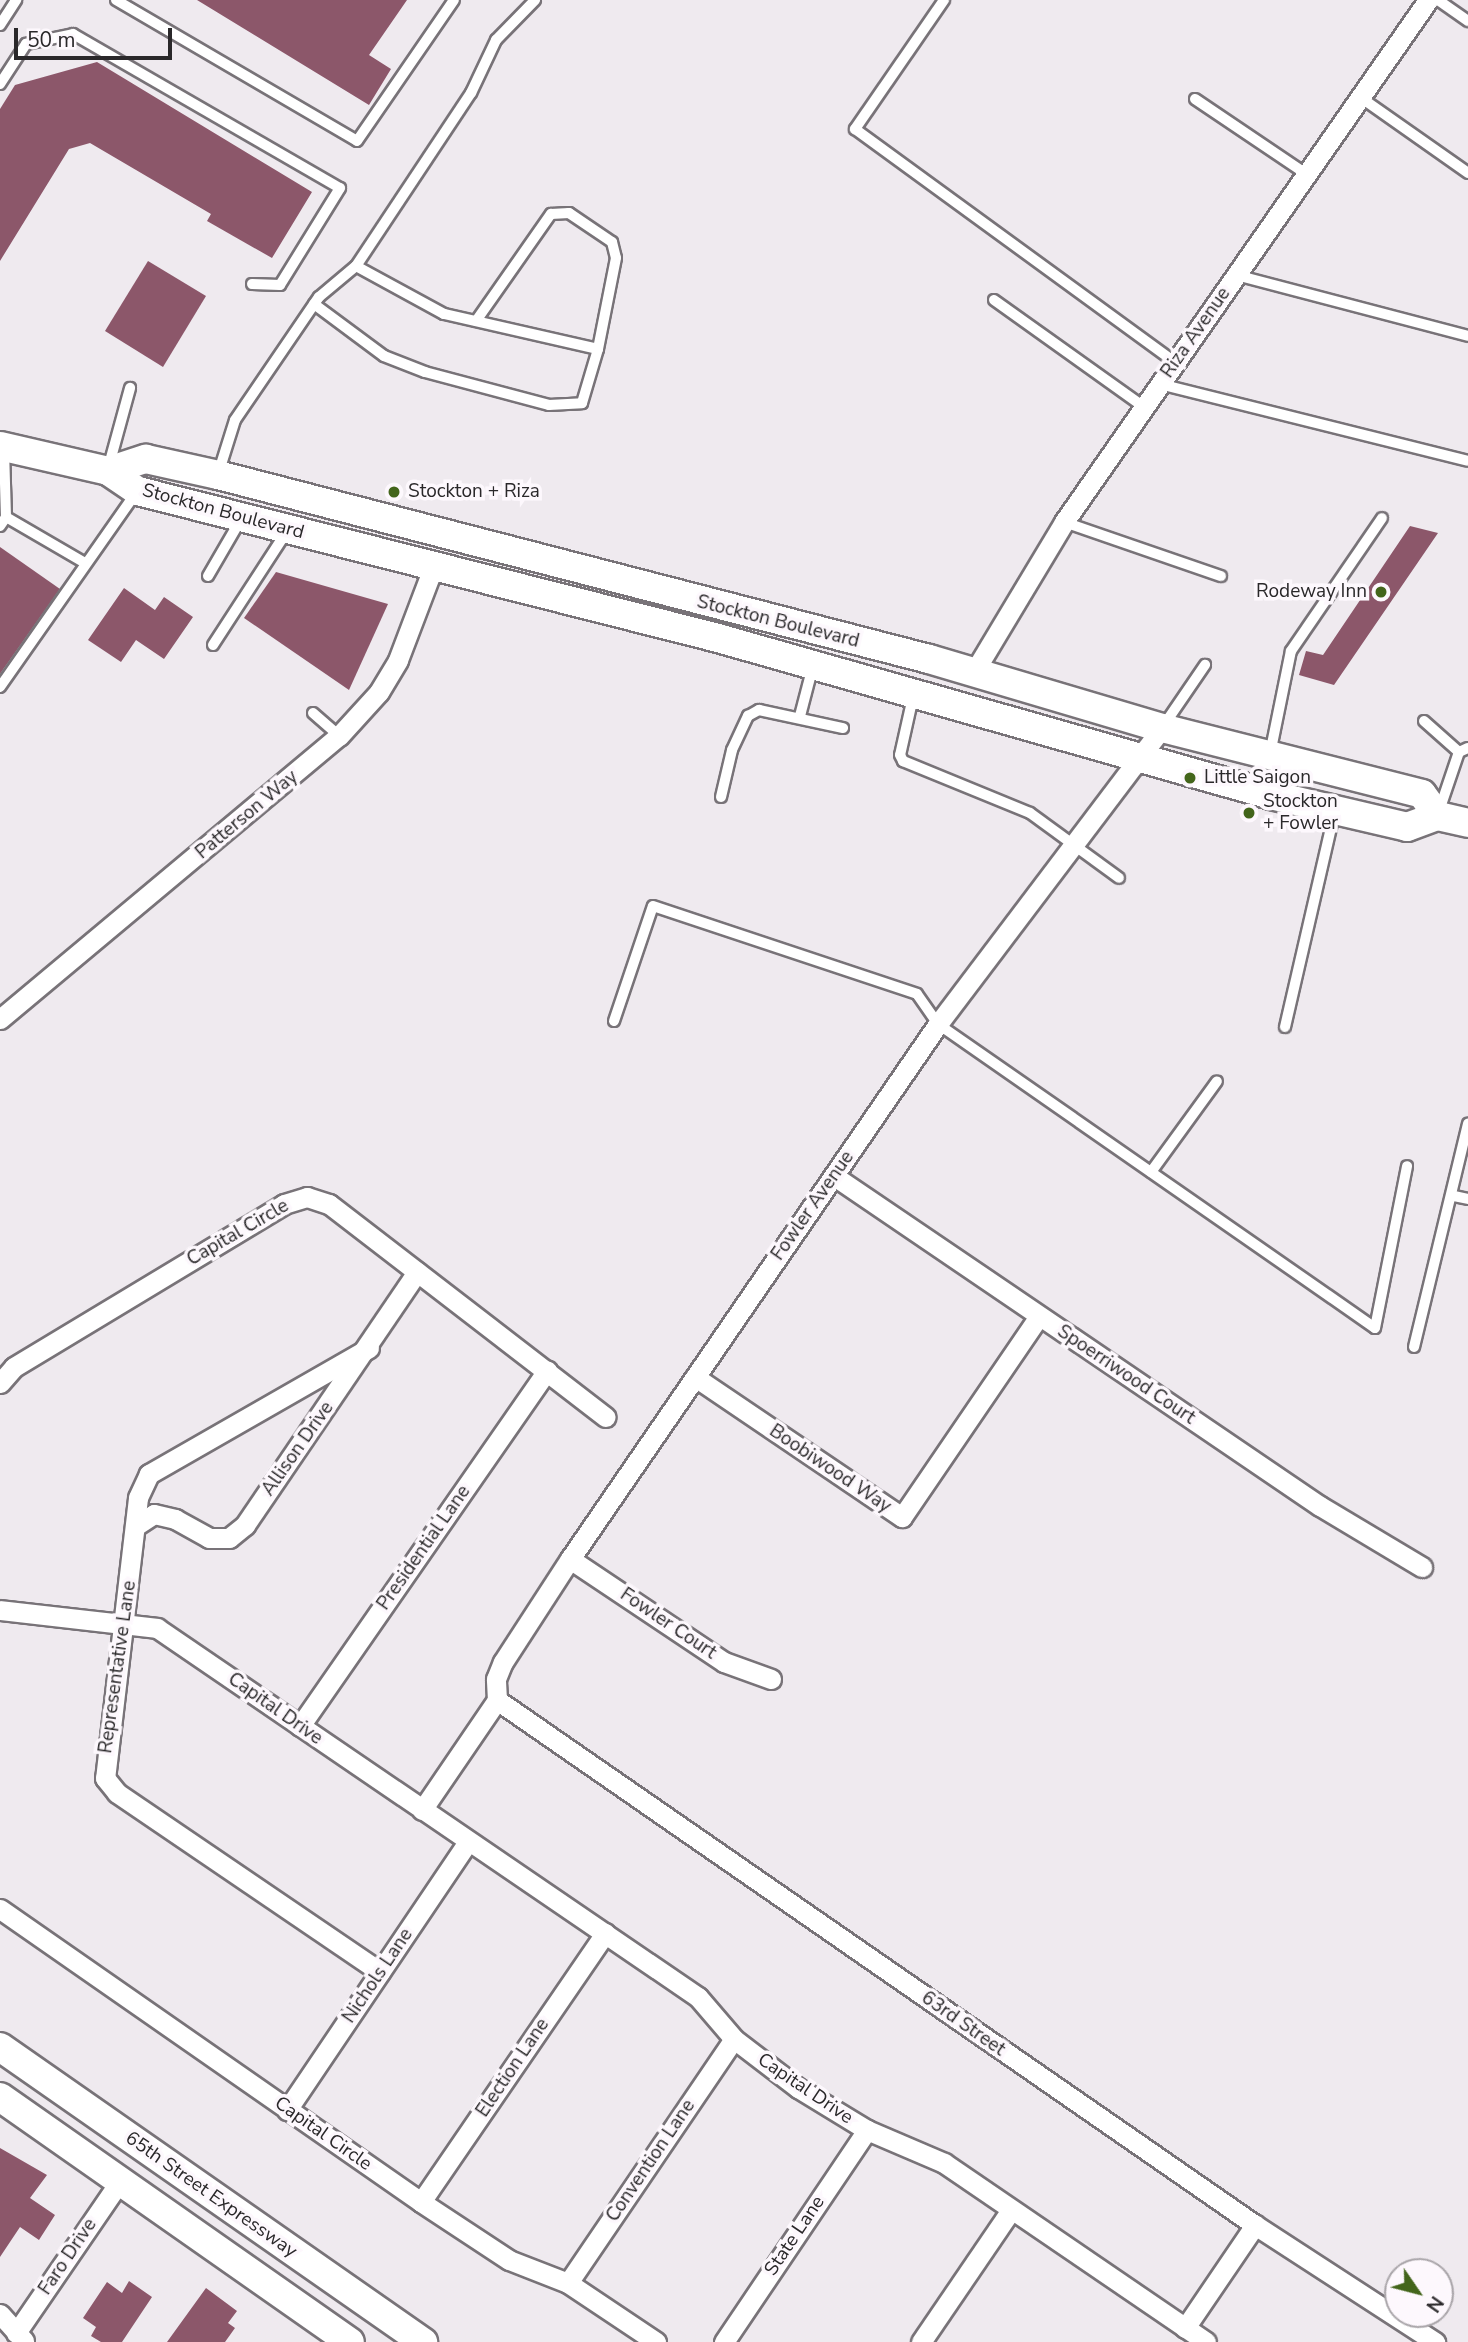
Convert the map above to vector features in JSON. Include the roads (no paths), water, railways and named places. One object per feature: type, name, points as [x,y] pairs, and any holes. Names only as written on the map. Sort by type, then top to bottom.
[{"type":"main road","name":"Stockton Boulevard","points":[[2,447],[108,471],[138,491],[241,519],[435,565],[813,666],[1137,760],[1407,827],[1438,816],[1422,794],[1162,728],[974,672],[619,582],[218,475],[146,459],[108,471]]},
{"type":"main road","points":[[435,565],[463,558],[591,594],[619,582]]},
{"type":"main road","points":[[967,710],[974,672]]},
{"type":"main road","points":[[1438,816],[1468,823]]},
{"type":"main road","name":"65th Street Expressway","points":[[0,2047],[423,2342]]},
{"type":"main road","points":[[0,2097],[350,2342]]},
{"type":"street","name":"Riza Avenue","points":[[974,672],[1064,522],[1428,0]]},
{"type":"street","name":"Patterson Way","points":[[0,1019],[339,736],[379,692],[398,660],[435,565]]},
{"type":"street","name":"Fowler Avenue","points":[[497,1700],[496,1679],[503,1662],[570,1559],[939,1024],[1162,728]]},
{"type":"street","name":"Spoerriwood Court","points":[[834,1176],[1320,1506],[1422,1567]]},
{"type":"street","name":"Capital Circle","points":[[0,1383],[14,1367],[284,1204],[307,1196],[329,1204],[606,1417]]},
{"type":"street","name":"Allison Drive","points":[[137,1525],[154,1514],[174,1519],[209,1538],[229,1538],[245,1525],[369,1348],[417,1272]]},
{"type":"street","name":"Boobiwood Way","points":[[695,1377],[902,1517],[1039,1316]]},
{"type":"street","name":"Representative Lane","points":[[369,1348],[149,1474],[138,1498],[106,1778],[117,1793],[380,1972]]},
{"type":"street","name":"Presidential Lane","points":[[300,1726],[547,1370]]},
{"type":"street","name":"Fowler Court","points":[[570,1559],[724,1662],[771,1679]]},
{"type":"street","name":"Capital Drive","points":[[0,1610],[123,1627],[157,1628],[698,1997],[734,2039],[798,2088],[867,2130],[930,2155],[1206,2342]]},
{"type":"street","points":[[422,1810],[497,1700]]},
{"type":"street","name":"63rd Street","points":[[497,1700],[506,1710],[1255,2225],[1435,2342]]},
{"type":"street","name":"Nichols Lane","points":[[287,2110],[468,1842]]},
{"type":"street","name":"Capital Circle","points":[[0,1909],[421,2202],[509,2260],[568,2283],[656,2342]]},
{"type":"street","name":"Election Lane","points":[[421,2202],[604,1933]]},
{"type":"street","name":"Convention Lane","points":[[568,2283],[734,2039]]},
{"type":"street","name":"State Lane","points":[[724,2342],[867,2130]]},
{"type":"street","name":"Faro Drive","points":[[20,2337],[120,2181]]},
{"type":"street","points":[[921,2342],[1011,2210]]},
{"type":"street","points":[[1185,2328],[1255,2225]]},
{"type":"street","points":[[0,2314],[20,2337]]},
{"type":"lane","points":[[0,25],[16,0]]},
{"type":"lane","points":[[116,0],[357,141],[454,0]]},
{"type":"lane","points":[[218,475],[235,420],[314,304],[356,266],[471,93],[496,40],[535,0]]},
{"type":"lane","points":[[944,0],[855,129],[1175,362]]},
{"type":"lane","points":[[1438,0],[1468,21]]},
{"type":"lane","points":[[0,84],[26,44],[73,34],[340,188],[280,285],[252,284]]},
{"type":"lane","points":[[1360,97],[1468,173]]},
{"type":"lane","points":[[1195,99],[1306,174]]},
{"type":"lane","points":[[314,304],[384,356],[425,372],[549,405],[582,403],[598,349],[616,258],[612,242],[569,213],[551,214],[476,321]]},
{"type":"lane","points":[[356,266],[444,314],[598,349]]},
{"type":"lane","points":[[1236,275],[1468,336]]},
{"type":"lane","points":[[994,300],[1144,407]]},
{"type":"lane","points":[[1160,384],[1468,461]]},
{"type":"lane","points":[[108,471],[130,388]]},
{"type":"lane","points":[[2,447],[3,522],[85,563]]},
{"type":"lane","points":[[0,687],[138,491]]},
{"type":"lane","points":[[1270,754],[1291,651],[1382,518]]},
{"type":"lane","points":[[208,576],[241,519]]},
{"type":"lane","points":[[1064,522],[1221,576]]},
{"type":"lane","points":[[213,645],[287,530]]},
{"type":"lane","points":[[1162,728],[1205,665]]},
{"type":"lane","points":[[800,716],[813,666]]},
{"type":"lane","points":[[914,694],[900,755],[903,761],[1030,813],[1119,878]]},
{"type":"lane","points":[[720,797],[732,750],[748,716],[759,710],[800,716],[843,728]]},
{"type":"lane","points":[[313,713],[339,736]]},
{"type":"lane","points":[[1424,721],[1464,750],[1438,816]]},
{"type":"lane","points":[[1285,1027],[1335,810]]},
{"type":"lane","points":[[614,1021],[653,906],[917,994],[939,1024],[1375,1328],[1407,1166]]},
{"type":"lane","points":[[1151,1172],[1217,1081]]},
{"type":"lane","points":[[1413,1347],[1454,1196],[1467,1130]]},
{"type":"lane","points":[[1454,1196],[1468,1199]]},
{"type":"place","name":"Stockton + Riza","points":[[394,492]]},
{"type":"place","name":"Rodeway Inn","points":[[1381,592]]},
{"type":"place","name":"Little Saigon","points":[[1190,778]]},
{"type":"place","name":"Stockton + Fowler","points":[[1249,813]]}]
